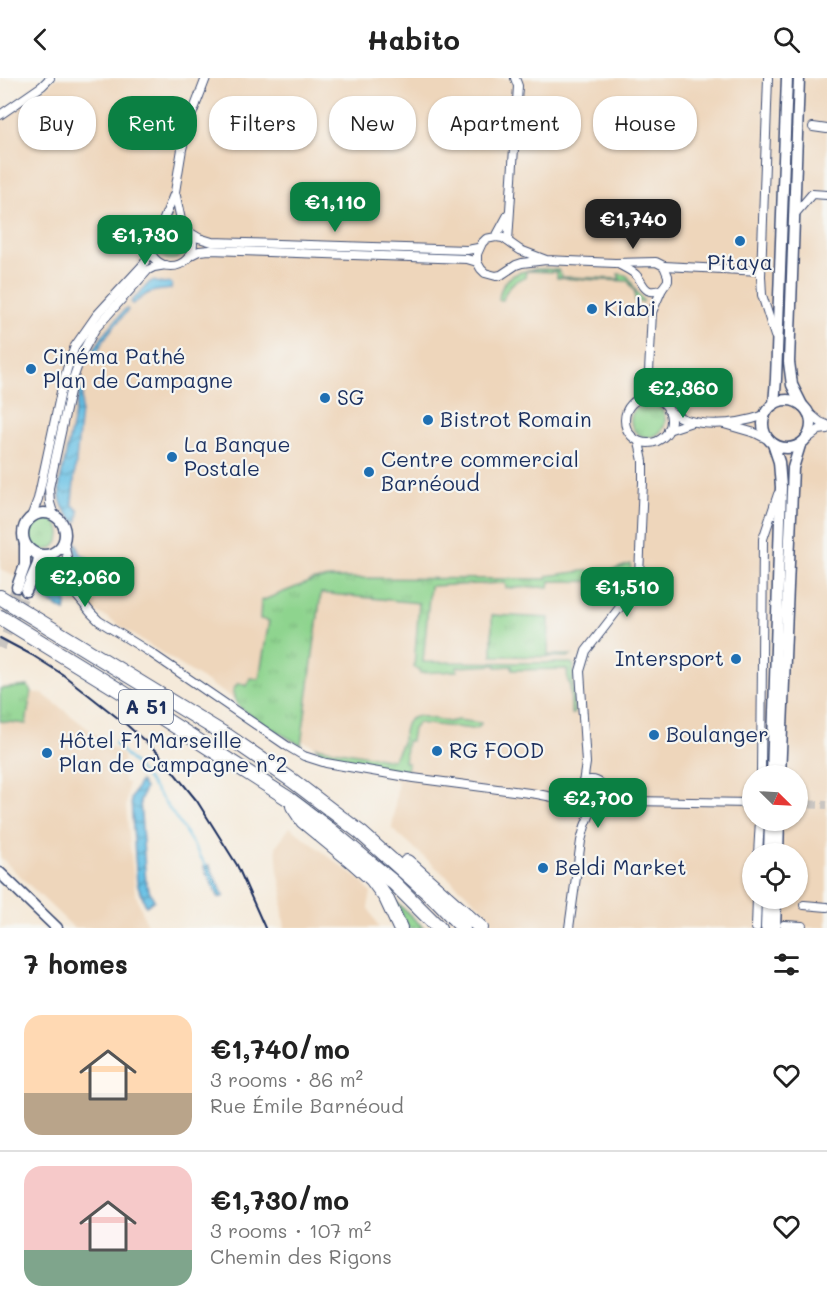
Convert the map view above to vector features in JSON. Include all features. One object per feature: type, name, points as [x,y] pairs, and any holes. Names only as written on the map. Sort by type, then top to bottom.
[{"type":"highway","name":"A 51","points":[[0,597],[229,737],[322,802],[380,849],[463,928]]},
{"type":"highway","name":"A 51","points":[[0,617],[289,799],[394,884],[439,928]]},
{"type":"highway","points":[[289,799],[303,821],[372,879],[386,898],[400,928]]},
{"type":"highway","points":[[380,849],[406,862],[481,928]]},
{"type":"main road","points":[[774,404],[777,379],[787,78]]},
{"type":"main road","points":[[780,765],[793,468],[803,442],[811,429],[810,418],[792,385],[789,362],[799,78]]},
{"type":"main road","points":[[772,765],[781,487],[779,462],[763,428],[765,415],[774,404],[791,400],[805,409]]},
{"type":"main road","points":[[771,442],[784,448],[795,447],[803,442]]},
{"type":"main road","points":[[25,545],[39,555],[52,554],[61,546],[64,541],[64,529],[54,516],[43,513],[31,517],[22,531],[25,565],[21,589],[38,564],[39,555]]},
{"type":"main road","points":[[0,873],[57,928]]},
{"type":"main road","points":[[766,928],[767,909]]},
{"type":"main road","points":[[778,909],[780,926]]},
{"type":"street","points":[[0,115],[50,78]]},
{"type":"street","points":[[162,224],[175,192],[182,149],[206,78]]},
{"type":"street","points":[[512,268],[515,257],[510,244],[510,212],[518,86],[515,78]]},
{"type":"street","points":[[768,78],[761,271],[762,294],[778,343]]},
{"type":"street","points":[[813,128],[827,129]]},
{"type":"street","points":[[175,192],[182,225]]},
{"type":"street","points":[[794,215],[812,194],[827,195]]},
{"type":"street","points":[[496,237],[510,212]]},
{"type":"street","points":[[166,265],[154,258],[150,243],[154,230],[169,222],[182,225],[199,238],[212,243],[467,250],[478,248]]},
{"type":"street","points":[[189,232],[193,244],[189,256]]},
{"type":"street","points":[[546,260],[496,237],[486,239],[478,248],[477,262],[481,269],[490,275],[501,275],[522,263],[546,260],[656,262],[664,266],[761,271]]},
{"type":"street","points":[[54,516],[49,488],[72,382],[82,353],[95,329],[148,270],[166,265],[178,265],[199,251],[210,250],[467,259],[477,262]]},
{"type":"street","points":[[31,517],[38,499],[67,369],[75,346],[96,316],[143,265],[151,252]]},
{"type":"street","points":[[639,279],[640,270],[651,262]]},
{"type":"street","points":[[615,263],[626,268],[639,279],[646,289],[652,312],[650,372],[658,400],[675,415],[693,422],[719,423],[750,420],[765,415]]},
{"type":"street","points":[[652,312],[668,281],[664,266]]},
{"type":"street","points":[[646,289],[653,291],[662,289]]},
{"type":"street","points":[[640,399],[650,372]]},
{"type":"street","points":[[658,400],[640,399],[629,407],[625,422],[630,434],[639,441],[651,443],[664,436],[670,423],[667,409]]},
{"type":"street","points":[[805,409],[827,427]]},
{"type":"street","points":[[668,430],[693,422]]},
{"type":"street","points":[[719,423],[755,434],[771,442]]},
{"type":"street","points":[[803,442],[827,427]]},
{"type":"street","points":[[639,441],[643,471]]},
{"type":"street","points":[[569,928],[585,826],[585,806],[577,797],[586,763],[580,671],[586,651],[637,583],[643,471],[651,443]]},
{"type":"street","points":[[761,765],[763,540],[781,487]]},
{"type":"street","points":[[64,541],[78,597]]},
{"type":"street","points":[[39,555],[54,566],[99,621],[151,653],[287,746],[304,756],[326,764],[537,794],[585,806],[632,801],[742,803]]},
{"type":"street","points":[[586,763],[595,781]]},
{"type":"street","points":[[537,794],[566,794],[586,781],[595,781],[615,797],[632,801]]},
{"type":"street","points":[[603,803],[606,796],[605,789]]},
{"type":"street","points":[[808,905],[827,907]]},
{"type":"street","points":[[756,909],[756,928]]},
{"type":"street","points":[[780,926],[802,926]]},
{"type":"shaded area","points":[[56,78],[827,78],[827,928],[497,928],[485,916],[485,910],[392,829],[398,781],[291,736],[106,617],[0,569],[0,120],[18,106],[18,150],[96,150],[96,96],[34,96]]},
{"type":"shaded area","points":[[31,692],[43,694],[123,756],[124,782],[128,783],[126,808],[135,892],[148,928],[74,928],[0,857],[0,720],[25,723]]},
{"type":"shaded area","points":[[290,827],[361,881],[371,893],[368,907],[379,928],[285,928],[283,893],[278,872],[276,846]]},
{"type":"green space","points":[[171,229],[181,234],[186,244],[181,254],[171,259],[161,254],[156,244],[161,234]]},
{"type":"green space","points":[[529,270],[558,270],[562,277],[620,279],[618,274],[626,275],[643,302],[635,301],[635,292],[628,281],[557,278],[557,272],[526,271],[525,278],[514,283],[506,292],[503,300],[499,300],[504,284],[509,279],[521,272]]},
{"type":"green space","points":[[648,403],[660,408],[665,420],[660,432],[648,437],[636,432],[631,420],[636,408]]},
{"type":"green space","points":[[44,518],[55,523],[60,534],[55,545],[44,550],[33,545],[28,534],[33,523]]},
{"type":"green space","points":[[631,564],[627,582],[550,581],[549,587],[506,588],[505,583],[430,586],[423,662],[571,663],[574,665],[574,714],[571,714],[567,669],[512,670],[512,666],[496,667],[496,665],[457,667],[457,671],[420,673],[419,669],[414,667],[419,603],[321,593],[301,745],[248,714],[234,699],[233,690],[238,683],[247,686],[250,678],[259,679],[269,621],[260,619],[261,601],[314,580],[330,578],[547,579],[547,576],[590,570],[592,576]]},
{"type":"green space","points":[[492,615],[549,618],[548,655],[571,655],[568,657],[492,656]]},
{"type":"green space","points":[[28,686],[31,692],[26,724],[0,721],[0,689]]},
{"type":"green space","points":[[419,716],[449,722],[458,720],[481,723],[479,727],[473,729],[418,723],[413,729],[411,741],[407,741],[404,762],[408,763],[407,773],[328,757],[316,747],[393,760],[401,744],[407,722]]},
{"type":"green space","points":[[395,901],[424,928],[408,928]]},
{"type":"water","points":[[153,281],[164,284],[169,282],[172,284],[171,289],[147,294],[133,304],[131,302]]},
{"type":"water","points":[[126,308],[128,310],[107,335],[92,360],[88,359],[104,334]]},
{"type":"water","points":[[80,389],[83,390],[72,502],[79,511],[76,522],[64,509],[60,499],[60,482]]},
{"type":"water","points":[[77,543],[80,553],[101,568],[105,582],[77,565],[75,544]]},
{"type":"water","points":[[44,570],[54,577],[63,589],[60,594],[67,598],[65,611],[32,591]]},
{"type":"water","points":[[140,781],[145,788],[140,801],[146,884],[154,900],[146,906],[137,883],[131,799]]},
{"type":"water","points":[[209,865],[224,896],[219,898],[204,867]]},
{"type":"waterway","points":[[116,742],[115,744],[165,802],[206,866]]},
{"type":"tunnel","points":[[0,627],[17,587]]},
{"type":"tunnel","points":[[0,648],[26,591]]},
{"type":"tunnel","points":[[808,804],[827,805]]},
{"type":"railway","points":[[0,638],[62,674],[158,753],[197,801],[237,865],[265,928]]},
{"type":"place","name":"Pitaya","points":[[740,241]]},
{"type":"place","name":"Kiabi","points":[[592,309]]},
{"type":"place","name":"Cinéma Pathé Plan de Campagne","points":[[31,369]]},
{"type":"place","name":"SG","points":[[325,398]]},
{"type":"place","name":"Bistrot Romain","points":[[428,420]]},
{"type":"place","name":"La Banque Postale","points":[[172,457]]},
{"type":"place","name":"Centre commercial Barnéoud","points":[[369,472]]},
{"type":"place","name":"Intersport","points":[[736,659]]},
{"type":"place","name":"Boulanger","points":[[654,735]]},
{"type":"place","name":"RG FOOD","points":[[437,751]]},
{"type":"place","name":"Hôtel F1 Marseille Plan de Campagne n°2","points":[[47,753]]},
{"type":"place","name":"Beldi Market","points":[[543,868]]}]
